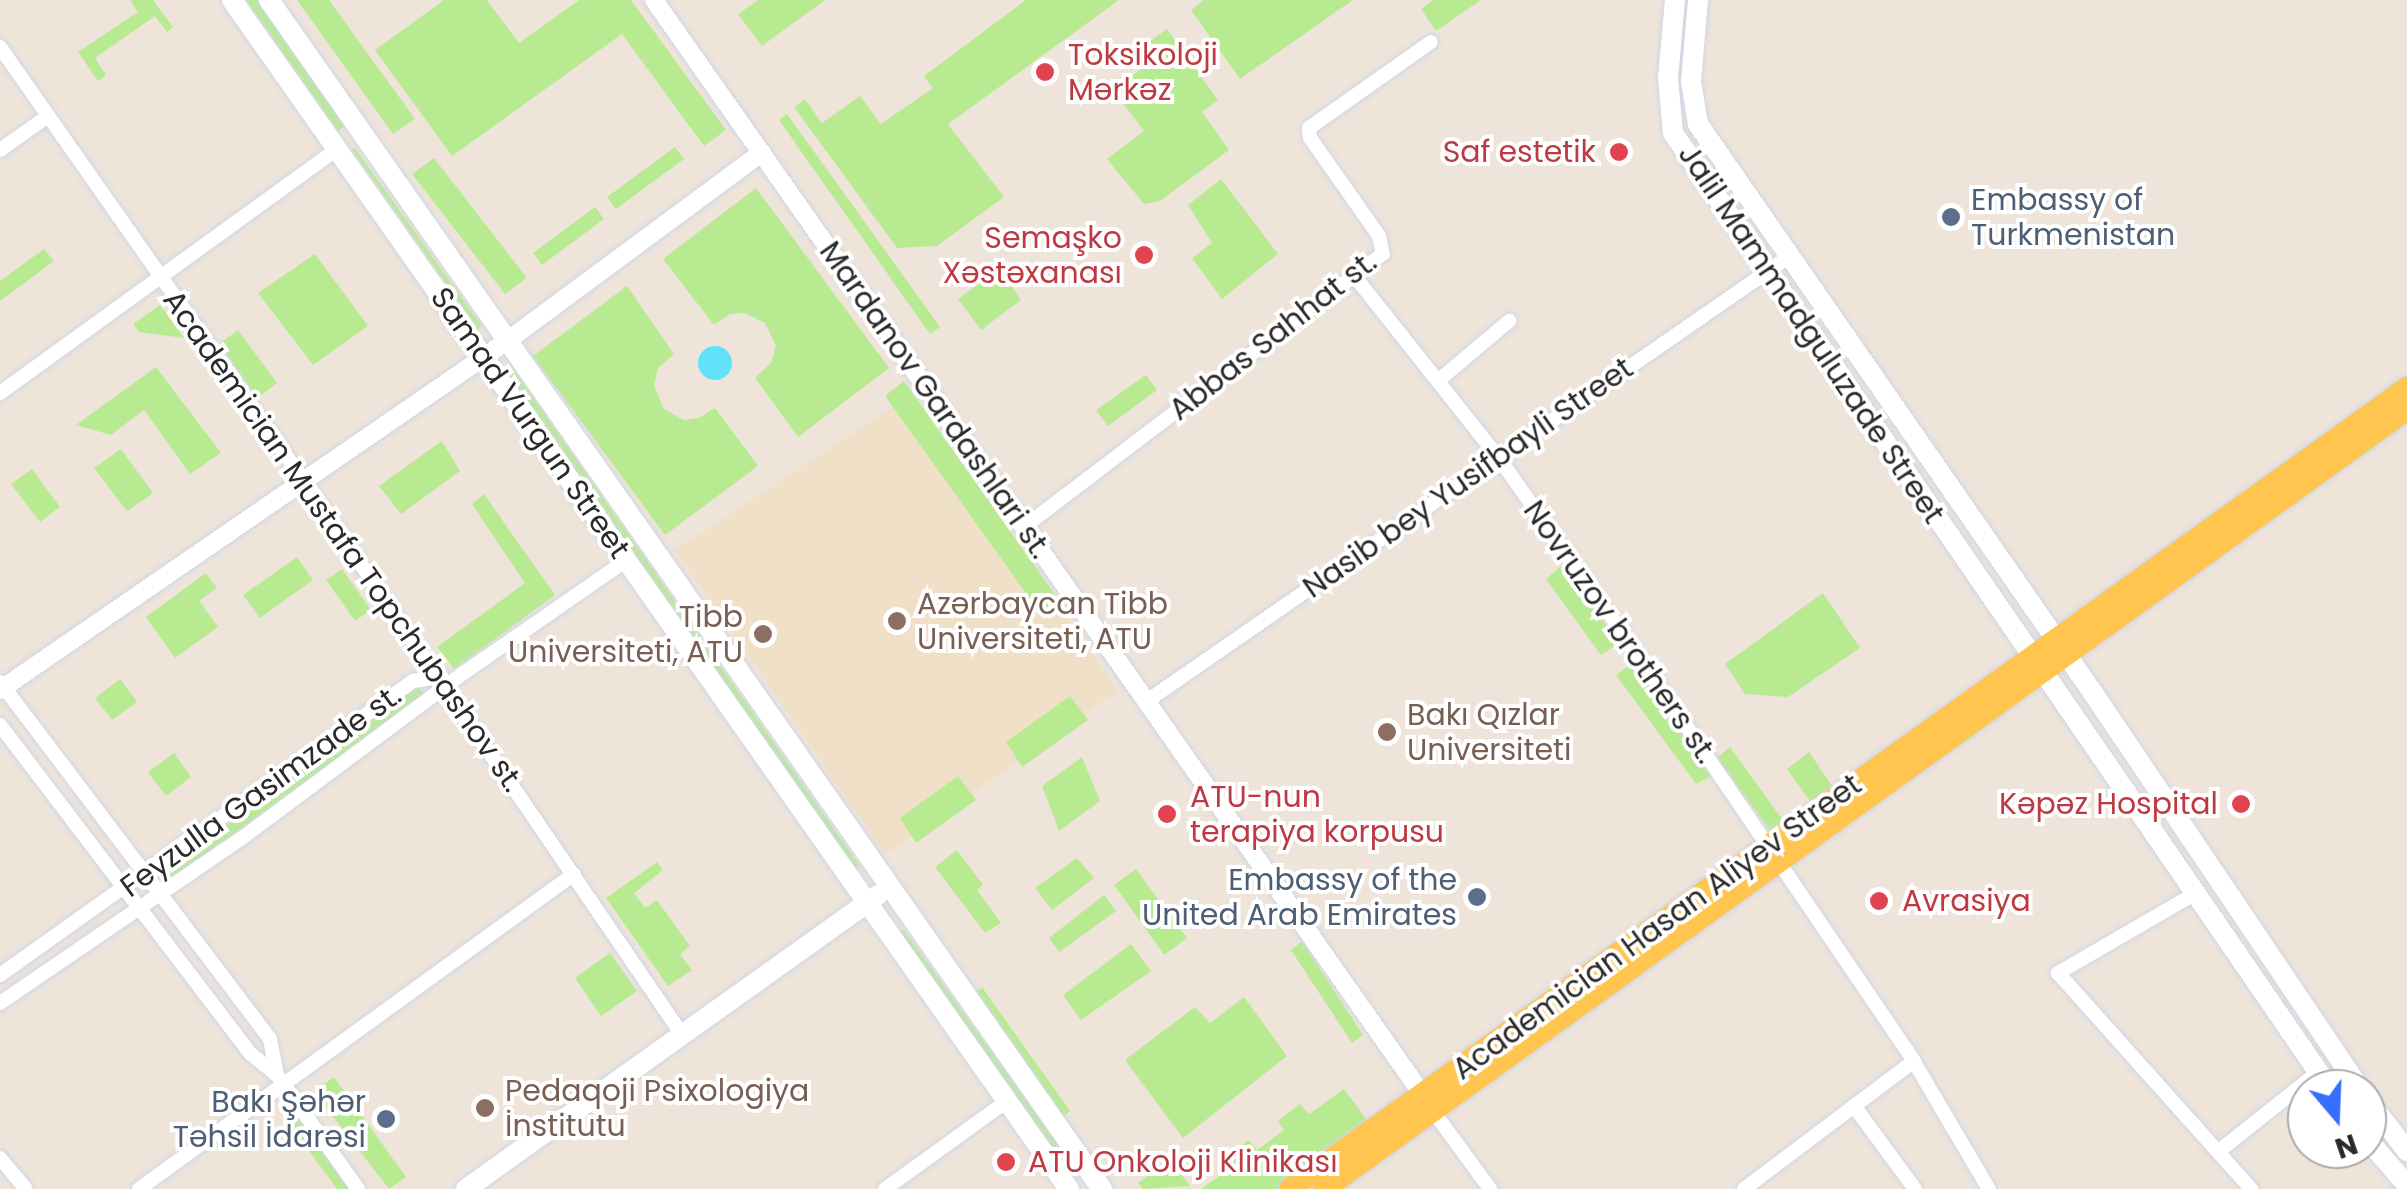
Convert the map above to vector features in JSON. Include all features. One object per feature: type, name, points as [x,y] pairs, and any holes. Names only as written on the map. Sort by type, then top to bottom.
[{"type":"main road","name":"Samad Vurgun Street","points":[[232,0],[1069,1189]]},
{"type":"main road","name":"Samad Vurgun Street","points":[[269,0],[1102,1189]]},
{"type":"main road","name":"Jalil Mammadguluzade Street","points":[[1676,0],[1668,114],[1679,143],[2035,668],[2316,1069]]},
{"type":"main road","name":"Jalil Mammadguluzade Street","points":[[1698,0],[1693,112],[1790,256],[2067,645],[2346,1069]]},
{"type":"main road","points":[[1668,114],[1693,112]]},
{"type":"main road","points":[[337,149],[361,132]]},
{"type":"main road","points":[[2067,645],[2407,388]]},
{"type":"main road","points":[[2067,645],[2405,415]]},
{"type":"main road","name":"Academician Hasan Aliyev Street","points":[[1290,1189],[1428,1102],[2067,645]]},
{"type":"main road","points":[[466,1189],[869,904],[880,888],[878,874]]},
{"type":"main road","points":[[2267,998],[2288,983]]},
{"type":"main road","name":"Academician Hasan Aliyev Street","points":[[1324,1189],[1428,1102]]},
{"type":"main road","points":[[2387,1124],[2407,1150]]},
{"type":"main road","points":[[1052,1165],[1074,1150]]},
{"type":"main road","points":[[2387,1162],[2407,1184]]},
{"type":"street","name":"Mardanov Gardashlari st.","points":[[654,0],[1490,1189]]},
{"type":"street","name":"Abbas Sahhat st.","points":[[1024,526],[1383,254],[1384,246],[1310,138],[1309,128],[1432,42]]},
{"type":"street","name":"Academician Mustafa Topchubashov st.","points":[[0,48],[447,681],[683,1036]]},
{"type":"street","points":[[0,150],[48,116]]},
{"type":"street","points":[[0,392],[337,149]]},
{"type":"street","points":[[281,1081],[270,1039],[1,686],[507,342],[762,152]]},
{"type":"street","name":"Nasib bey Yusifbayli Street","points":[[1147,701],[1790,256]]},
{"type":"street","name":"Novruzov brothers st.","points":[[1356,278],[1498,457],[1914,1061],[1989,1189]]},
{"type":"street","points":[[1439,380],[1510,321]]},
{"type":"street","name":"Feyzulla Gasimzade st.","points":[[0,1003],[162,893],[447,681],[627,560]]},
{"type":"street","name":"Feyzulla Gasimzade st.","points":[[0,976],[126,890],[413,681],[447,681]]},
{"type":"street","points":[[0,725],[251,1054],[281,1081],[358,1189]]},
{"type":"street","points":[[139,1189],[281,1081],[574,874]]},
{"type":"street","points":[[2196,893],[2058,973],[2252,1189]]},
{"type":"street","points":[[1744,1189],[1914,1061]]},
{"type":"street","points":[[885,1189],[1007,1101]]},
{"type":"street","points":[[2219,1150],[2287,1105]]},
{"type":"street","points":[[1854,1106],[1915,1189]]},
{"type":"street","points":[[0,1158],[26,1189]]},
{"type":"shaded area","name":"Azərbaycan Tibb Universiteti, ATU","points":[[913,394],[1118,691],[886,854],[675,550]]},
{"type":"green space","points":[[130,0],[153,0],[173,27],[167,32],[155,16],[95,58],[106,75],[98,81],[78,52],[138,12]]},
{"type":"green space","points":[[246,0],[258,0],[346,125],[338,131]]},
{"type":"green space","points":[[297,0],[329,0],[415,119],[393,134]]},
{"type":"green space","points":[[444,0],[487,0],[519,43],[579,0],[631,0],[726,130],[704,146],[622,34],[452,156],[375,50]]},
{"type":"green space","points":[[758,0],[825,0],[762,46],[738,14]]},
{"type":"green space","points":[[1026,0],[1119,0],[948,124],[1004,197],[937,246],[897,248],[794,107],[805,99],[822,123],[860,96],[881,124],[933,88],[924,76]]},
{"type":"green space","points":[[1204,0],[1353,0],[1240,79],[1191,10]]},
{"type":"green space","points":[[1433,0],[1481,0],[1436,31],[1421,9]]},
{"type":"green space","points":[[1167,29],[1218,100],[1202,112],[1229,150],[1160,201],[1144,204],[1107,159],[1144,131],[1113,90],[1160,55],[1150,41]]},
{"type":"green space","points":[[787,114],[940,327],[930,334],[779,120]]},
{"type":"green space","points":[[675,147],[684,159],[616,209],[607,197]]},
{"type":"green space","points":[[355,148],[482,326],[478,329],[352,150]]},
{"type":"green space","points":[[434,158],[527,278],[505,294],[412,174]]},
{"type":"green space","points":[[1221,179],[1278,254],[1222,299],[1192,258],[1212,243],[1188,205]]},
{"type":"green space","points":[[756,188],[889,368],[798,437],[755,378],[771,363],[776,346],[765,323],[745,313],[730,314],[714,325],[663,259]]},
{"type":"green space","points":[[595,207],[604,219],[542,265],[533,253]]},
{"type":"green space","points":[[44,249],[54,261],[0,301],[0,281]]},
{"type":"green space","points":[[315,254],[368,326],[313,365],[258,293]]},
{"type":"green space","points":[[1000,268],[1021,300],[981,330],[958,299]]},
{"type":"green space","points":[[627,286],[674,354],[658,368],[654,386],[664,409],[684,420],[699,418],[715,408],[758,466],[665,535],[533,356]]},
{"type":"green space","points":[[160,305],[184,338],[139,332],[133,324]]},
{"type":"green space","points":[[238,330],[277,383],[257,398],[219,344]]},
{"type":"green space","points":[[156,367],[221,453],[190,474],[144,410],[111,435],[76,425]]},
{"type":"green space","points":[[512,367],[859,865],[855,869],[506,372]]},
{"type":"green space","points":[[1146,375],[1157,390],[1108,426],[1096,410]]},
{"type":"green space","points":[[904,381],[1058,599],[1040,613],[885,396]]},
{"type":"green space","points":[[442,441],[460,471],[401,514],[379,486]]},
{"type":"green space","points":[[121,449],[153,493],[127,511],[94,468]]},
{"type":"green space","points":[[32,469],[60,507],[40,522],[11,484]]},
{"type":"green space","points":[[484,494],[555,595],[454,669],[437,647],[525,583],[472,504]]},
{"type":"green space","points":[[297,557],[313,580],[260,618],[243,595]]},
{"type":"green space","points":[[1562,565],[1619,643],[1601,655],[1546,579]]},
{"type":"green space","points":[[342,569],[371,610],[355,621],[326,580]]},
{"type":"green space","points":[[206,573],[217,588],[199,601],[218,627],[175,658],[146,617]]},
{"type":"green space","points":[[1823,593],[1860,648],[1788,697],[1745,694],[1725,664]]},
{"type":"green space","points":[[1634,662],[1713,775],[1696,784],[1616,675]]},
{"type":"green space","points":[[120,679],[137,702],[112,720],[95,698]]},
{"type":"green space","points":[[418,686],[425,695],[170,880],[163,871]]},
{"type":"green space","points":[[1070,696],[1088,720],[1022,767],[1006,742]]},
{"type":"green space","points":[[1730,747],[1785,823],[1812,804],[1787,769],[1809,752],[1837,793],[1775,837],[1717,758]]},
{"type":"green space","points":[[174,753],[191,777],[166,796],[148,772]]},
{"type":"green space","points":[[1082,757],[1100,801],[1059,831],[1042,786]]},
{"type":"green space","points":[[958,776],[976,800],[916,843],[900,818]]},
{"type":"green space","points":[[957,850],[983,885],[977,890],[1001,923],[985,933],[935,867]]},
{"type":"green space","points":[[1077,858],[1094,878],[1052,910],[1035,888]]},
{"type":"green space","points":[[657,862],[663,870],[634,893],[645,908],[657,900],[690,946],[680,954],[692,970],[668,986],[606,898]]},
{"type":"green space","points":[[1136,869],[1187,938],[1164,955],[1114,885]]},
{"type":"green space","points":[[1104,895],[1116,911],[1059,952],[1049,938]]},
{"type":"green space","points":[[904,930],[1060,1147],[1056,1151],[900,934]]},
{"type":"green space","points":[[1302,941],[1363,1035],[1352,1043],[1291,950]]},
{"type":"green space","points":[[1131,944],[1151,971],[1081,1020],[1063,995]]},
{"type":"green space","points":[[610,953],[637,991],[601,1016],[575,978]]},
{"type":"green space","points":[[982,987],[1070,1111],[1062,1118],[972,995]]},
{"type":"green space","points":[[1244,997],[1287,1056],[1183,1138],[1125,1060],[1195,1007],[1210,1023]]},
{"type":"green space","points":[[334,1077],[406,1177],[389,1189],[314,1092]]},
{"type":"green space","points":[[1344,1089],[1369,1123],[1277,1189],[1201,1189],[1234,1165],[1227,1156],[1249,1140],[1257,1150],[1284,1130],[1278,1121],[1300,1104],[1309,1114]]},
{"type":"green space","points":[[301,1113],[357,1189],[337,1189],[288,1122]]},
{"type":"green space","points":[[1170,1160],[1190,1186],[1143,1189],[1138,1183]]},
{"type":"water","points":[[715,346],[727,351],[732,363],[727,375],[715,380],[703,375],[698,363],[703,351]]},
{"type":"place","name":"Toksikoloji Mərkəz","points":[[1045,72]]},
{"type":"place","name":"Saf estetik","points":[[1619,152]]},
{"type":"place","name":"Embassy of Turkmenistan","points":[[1951,217]]},
{"type":"place","name":"Semaşko Xəstəxanası","points":[[1144,255]]},
{"type":"place","name":"Azərbaycan Tibb Universiteti, ATU","points":[[897,621]]},
{"type":"place","name":"Tibb Universiteti, ATU","points":[[763,634]]},
{"type":"place","name":"Bakı Qızlar Universiteti","points":[[1387,732]]},
{"type":"place","name":"Kəpəz Hospital","points":[[2241,804]]},
{"type":"place","name":"ATU-nun terapiya korpusu","points":[[1167,814]]},
{"type":"place","name":"Embassy of the United Arab Emirates","points":[[1477,897]]},
{"type":"place","name":"Avrasiya","points":[[1879,901]]},
{"type":"place","name":"Pedaqoji Psixologiya İnstitutu","points":[[485,1108]]},
{"type":"place","name":"Bakı Şəhər Təhsil İdarəsi","points":[[386,1119]]},
{"type":"place","name":"ATU Onkoloji Klinikası","points":[[1006,1162]]}]
